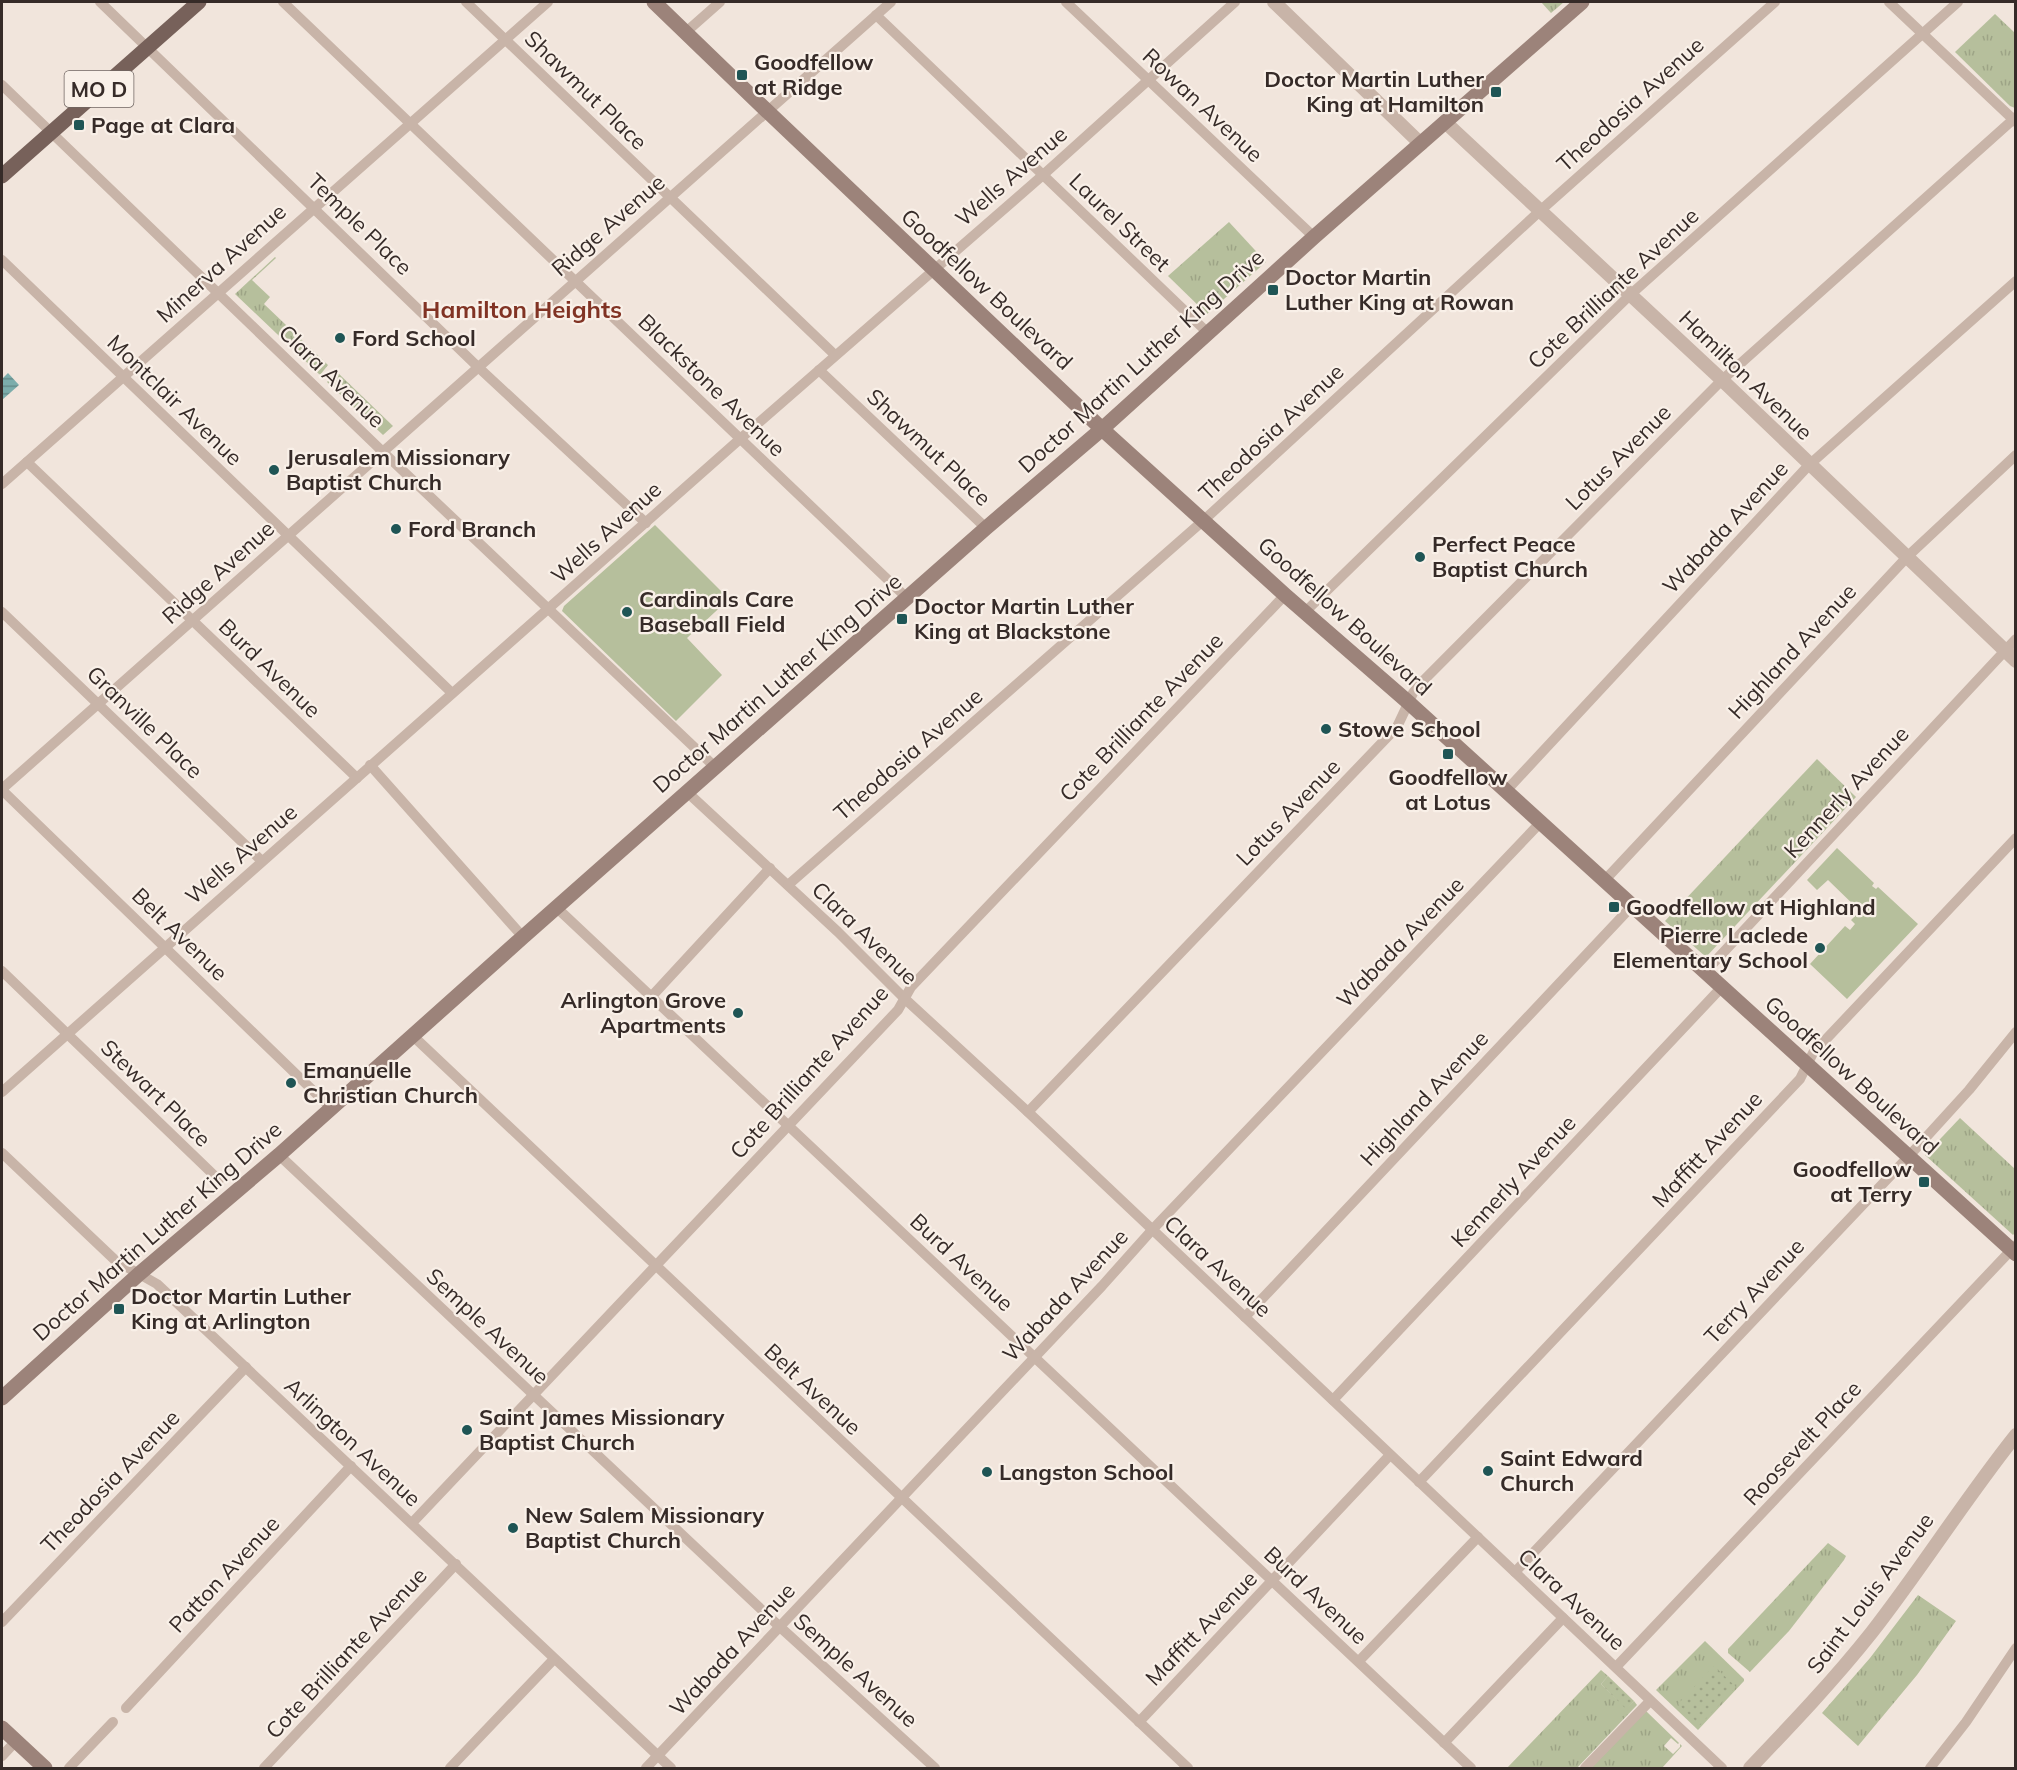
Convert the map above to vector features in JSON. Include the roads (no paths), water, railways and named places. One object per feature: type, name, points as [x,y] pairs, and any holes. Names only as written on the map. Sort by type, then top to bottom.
[{"type":"main road","name":"MO D","points":[[2,176],[199,2]]},
{"type":"main road","name":"Goodfellow Boulevard","points":[[654,2],[1102,429],[1285,595],[1408,702],[1807,1066],[2014,1249]]},
{"type":"main road","name":"Doctor Martin Luther King Drive","points":[[2,1398],[986,528],[1102,429],[1314,237],[1582,2]]},
{"type":"main road","points":[[2,1728],[45,1768]]},
{"type":"street","name":"Temple Place","points":[[100,2],[314,206],[478,367],[646,523]]},
{"type":"street","name":"Blackstone Avenue","points":[[283,2],[907,598]]},
{"type":"street","name":"Shawmut Place","points":[[466,2],[835,356]]},
{"type":"street","name":"Minerva Avenue","points":[[2,484],[314,206],[411,124],[548,2]]},
{"type":"street","points":[[686,32],[720,2]]},
{"type":"street","name":"Ridge Avenue","points":[[2,790],[97,703],[891,2]]},
{"type":"street","name":"Rowan Avenue","points":[[1066,2],[1314,237]]},
{"type":"street","name":"Wells Avenue","points":[[2,1092],[933,269],[1043,176],[1235,2]]},
{"type":"street","points":[[1274,2],[1421,144]]},
{"type":"street","name":"Theodosia Avenue","points":[[788,885],[1204,520],[1541,210],[1775,2]]},
{"type":"street","points":[[1889,2],[2015,119]]},
{"type":"street","name":"Cote Brilliante Avenue","points":[[1305,612],[1630,295],[1958,2]]},
{"type":"street","name":"Laurel Street","points":[[876,15],[1208,333]]},
{"type":"street","name":"Clara Avenue","points":[[2,85],[382,451],[715,767]]},
{"type":"street","name":"Lotus Avenue","points":[[1028,1112],[1397,727],[1408,702],[1419,685],[1722,380],[2015,119]]},
{"type":"street","name":"Hamilton Avenue","points":[[1445,122],[1722,380],[2016,661]]},
{"type":"street","name":"Montclair Avenue","points":[[2,260],[453,693]]},
{"type":"street","name":"Wabada Avenue","points":[[1506,792],[1809,465],[2016,281]]},
{"type":"street","name":"Shawmut Place","points":[[819,370],[986,528]]},
{"type":"street","name":"Highland Avenue","points":[[1604,881],[1908,556],[2016,455]]},
{"type":"street","name":"Burd Avenue","points":[[27,462],[357,778]]},
{"type":"street","name":"Cote Brilliante Avenue","points":[[412,1523],[898,1010],[911,987],[1285,595]]},
{"type":"street","name":"Granville Place","points":[[2,612],[262,861]]},
{"type":"street","name":"Kennerly Avenue","points":[[1705,972],[2016,639]]},
{"type":"street","points":[[370,765],[523,937]]},
{"type":"street","name":"Belt Avenue","points":[[2,790],[330,1107]]},
{"type":"street","name":"Clara Avenue","points":[[687,792],[1722,1768]]},
{"type":"street","name":"Wabada Avenue","points":[[646,1768],[1539,823]]},
{"type":"street","name":"Maffitt Avenue","points":[[1419,1482],[1800,1079],[1813,1053],[2016,838]]},
{"type":"street","points":[[651,996],[770,868]]},
{"type":"street","name":"Highland Avenue","points":[[1245,1317],[1632,906]]},
{"type":"street","name":"Burd Avenue","points":[[557,908],[1471,1768]]},
{"type":"street","points":[[2,971],[66,1034]]},
{"type":"street","name":"Kennerly Avenue","points":[[1333,1400],[1721,988]]},
{"type":"street","name":"Terry Avenue","points":[[1515,1572],[1909,1156],[1969,1090],[2016,1032]]},
{"type":"street","name":"Stewart Place","points":[[66,1034],[219,1180]]},
{"type":"street","name":"Belt Avenue","points":[[413,1036],[1188,1768]]},
{"type":"street","name":"Arlington Avenue","points":[[2,1153],[116,1261],[157,1284],[671,1768]]},
{"type":"street","name":"Semple Avenue","points":[[279,1155],[780,1627],[935,1768]]},
{"type":"street","name":"Roosevelt Place","points":[[1616,1667],[2014,1249]]},
{"type":"street","name":"Theodosia Avenue","points":[[2,1622],[246,1367]]},
{"type":"street","name":"Saint Louis Avenue","points":[[1750,1768],[1872,1631],[1986,1472],[2016,1435]]},
{"type":"street","name":"Maffitt Avenue","points":[[1138,1722],[1390,1455]]},
{"type":"street","name":"Patton Avenue","points":[[126,1708],[351,1466]]},
{"type":"street","points":[[1359,1661],[1478,1537]]},
{"type":"street","name":"Cote Brilliante Avenue","points":[[264,1768],[456,1564]]},
{"type":"street","points":[[1444,1743],[1563,1618]]},
{"type":"street","points":[[1930,1768],[1966,1722],[2016,1647]]},
{"type":"street","points":[[450,1768],[554,1659]]},
{"type":"street","points":[[1586,1768],[1650,1701]]},
{"type":"street","points":[[69,1768],[113,1722]]},
{"type":"street","points":[[2,1756],[16,1741]]},
{"type":"water","points":[[8,373],[19,385],[2,400],[2,379]]},
{"type":"place","name":"Goodfellow at Ridge","points":[[742,75]]},
{"type":"place","name":"Doctor Martin Luther King at Hamilton","points":[[1496,92]]},
{"type":"place","name":"Page at Clara","points":[[79,125]]},
{"type":"place","name":"Doctor Martin Luther King at Rowan","points":[[1273,290]]},
{"type":"place","name":"Ford School","points":[[340,338]]},
{"type":"place","name":"Jerusalem Missionary Baptist Church","points":[[274,470]]},
{"type":"place","name":"Ford Branch","points":[[396,529]]},
{"type":"place","name":"Perfect Peace Baptist Church","points":[[1420,557]]},
{"type":"place","name":"Cardinals Care Baseball Field","points":[[627,612]]},
{"type":"place","name":"Doctor Martin Luther King at Blackstone","points":[[902,619]]},
{"type":"place","name":"Stowe School","points":[[1326,729]]},
{"type":"place","name":"Goodfellow at Lotus","points":[[1448,754]]},
{"type":"place","name":"Goodfellow at Highland","points":[[1614,907]]},
{"type":"place","name":"Pierre Laclede Elementary School","points":[[1820,948]]},
{"type":"place","name":"Arlington Grove Apartments","points":[[738,1013]]},
{"type":"place","name":"Emanuelle Christian Church","points":[[291,1083]]},
{"type":"place","name":"Goodfellow at Terry","points":[[1924,1182]]},
{"type":"place","name":"Doctor Martin Luther King at Arlington","points":[[119,1309]]},
{"type":"place","name":"Saint James Missionary Baptist Church","points":[[467,1430]]},
{"type":"place","name":"Saint Edward Church","points":[[1488,1471]]},
{"type":"place","name":"Langston School","points":[[987,1472]]},
{"type":"place","name":"New Salem Missionary Baptist Church","points":[[513,1528]]},
{"type":"district","name":"Hamilton Heights","points":[[522,309]]}]
